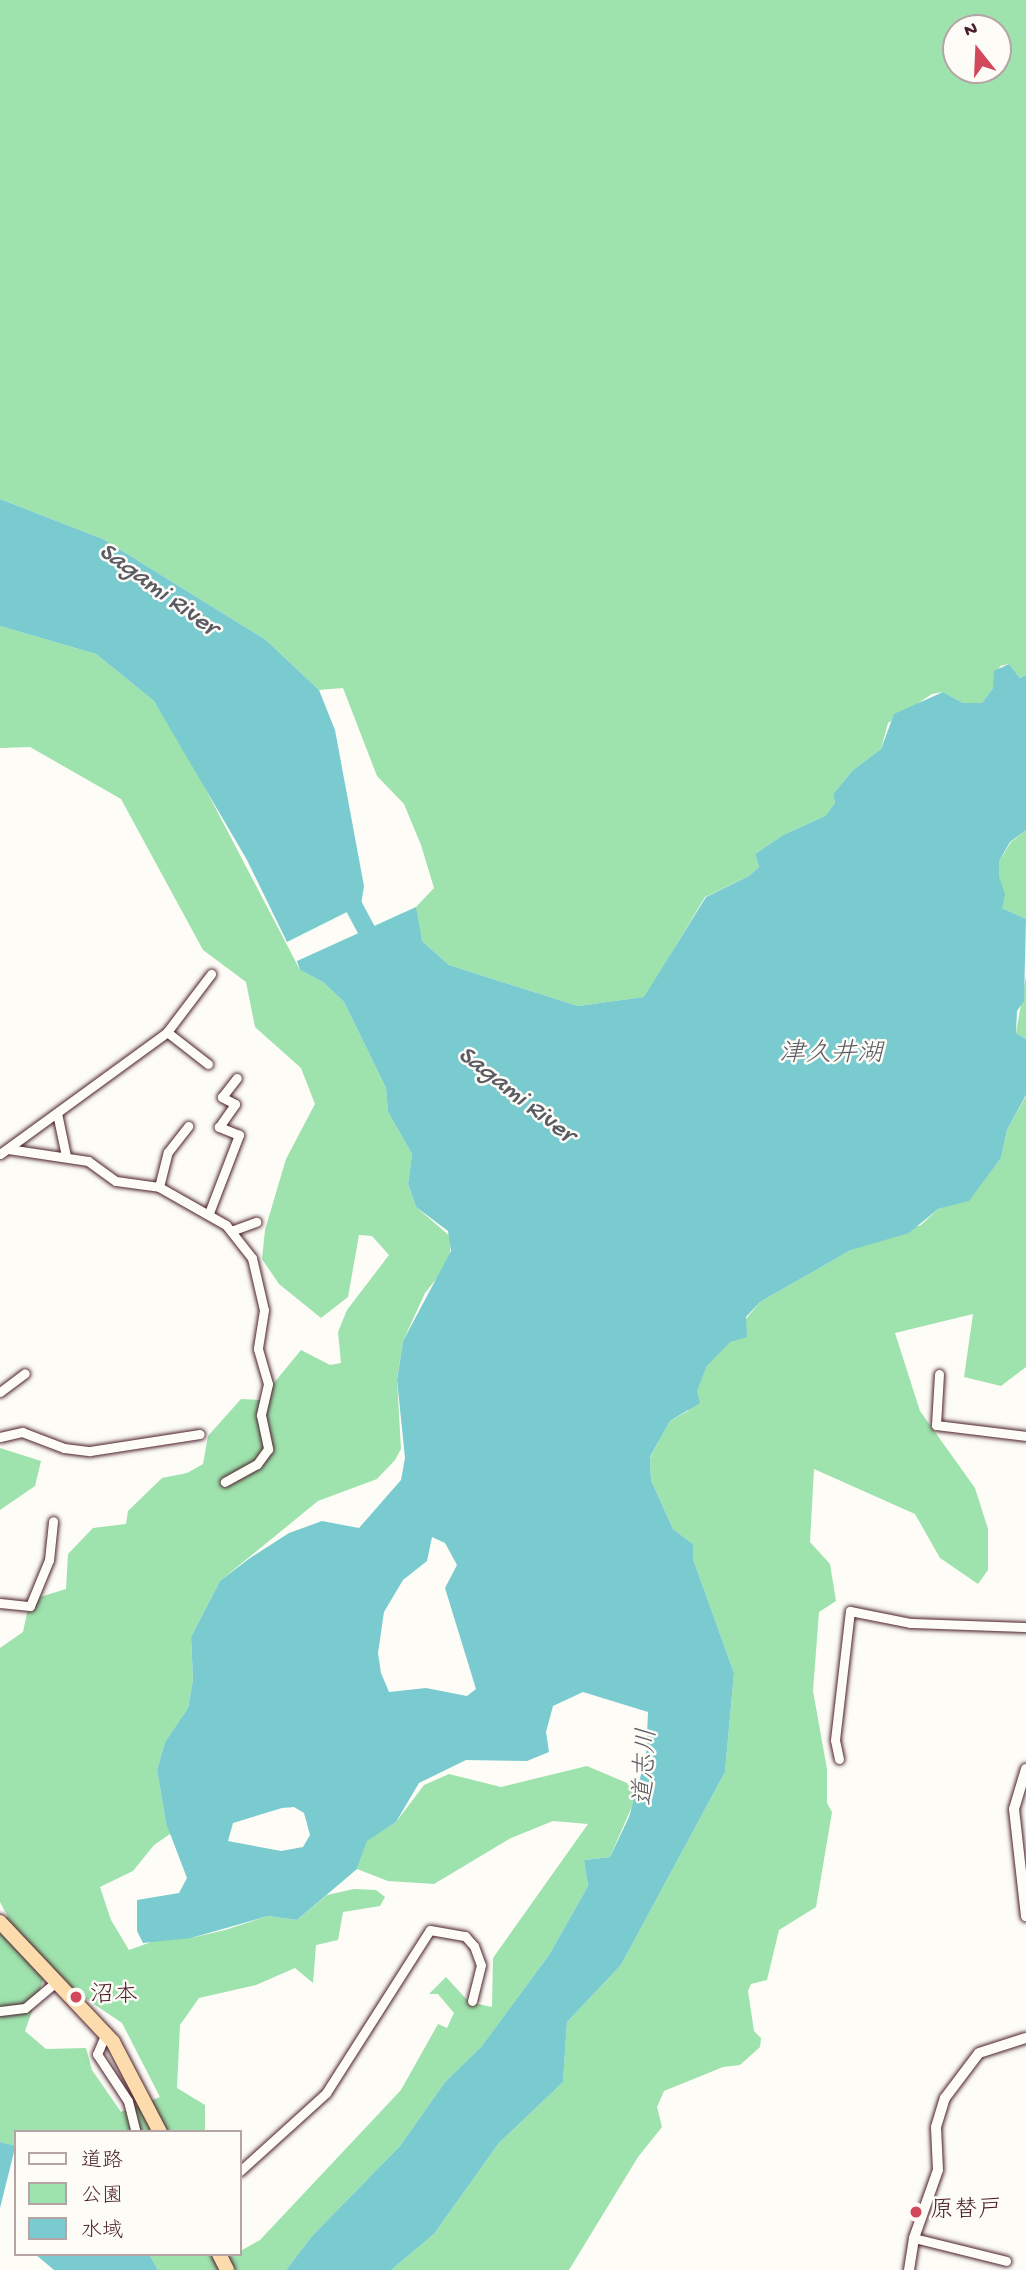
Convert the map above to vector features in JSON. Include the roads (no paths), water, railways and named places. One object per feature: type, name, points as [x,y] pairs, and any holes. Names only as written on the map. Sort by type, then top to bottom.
[{"type":"highway","points":[[0,1922],[106,2033],[121,2053],[158,2130]]},
{"type":"street","points":[[4,1152],[167,1032],[211,974]]},
{"type":"street","points":[[167,1032],[208,1064]]},
{"type":"street","points":[[209,1213],[239,1135],[219,1127],[235,1104],[222,1097],[237,1078]]},
{"type":"street","points":[[57,1113],[66,1156]]},
{"type":"street","points":[[159,1187],[168,1152],[188,1126]]},
{"type":"street","points":[[4,1152],[66,1156],[88,1161],[116,1181],[159,1187],[209,1213],[231,1231],[252,1258],[261,1286],[264,1310],[258,1349],[268,1384],[261,1415],[268,1449],[257,1464],[225,1482]]},
{"type":"street","points":[[231,1231],[256,1222]]},
{"type":"street","points":[[0,1392],[24,1373]]},
{"type":"street","points":[[939,1374],[936,1425],[1026,1436]]},
{"type":"street","points":[[0,1437],[22,1432],[64,1448],[90,1451],[200,1433]]},
{"type":"street","points":[[0,1602],[30,1606],[49,1560],[53,1521]]},
{"type":"street","points":[[839,1759],[835,1740],[850,1611],[910,1623],[1026,1627]]},
{"type":"street","points":[[1026,1769],[1014,1816],[1026,1916]]},
{"type":"street","points":[[242,2169],[326,2093],[430,1930],[466,1936],[474,1946],[481,1965],[472,2001]]},
{"type":"street","points":[[0,2011],[25,2008],[56,1982]]},
{"type":"street","points":[[106,2033],[97,2054],[122,2089],[135,2130]]},
{"type":"street","points":[[909,2270],[915,2238],[939,2170],[936,2127],[945,2098],[979,2053],[1026,2038]]},
{"type":"street","points":[[915,2238],[1006,2261]]},
{"type":"water","points":[[0,499],[103,539],[266,640],[319,690],[335,730],[364,886],[361,905],[287,942],[247,860],[154,701],[96,654],[0,626]]},
{"type":"water","name":"津久井湖","points":[[1009,664],[1020,678],[1026,675],[1026,830],[1010,842],[999,861],[999,877],[1005,894],[1002,908],[1026,919],[1024,1001],[1017,1011],[1016,1033],[1026,1039],[1026,1095],[1007,1130],[1001,1158],[969,1201],[938,1209],[909,1233],[851,1250],[760,1302],[746,1317],[747,1337],[730,1342],[707,1366],[697,1391],[700,1403],[670,1421],[650,1457],[651,1480],[673,1529],[693,1544],[693,1559],[734,1673],[725,1772],[621,1965],[567,2022],[563,2082],[499,2143],[434,2234],[391,2270],[286,2270],[312,2236],[400,2146],[445,2082],[481,2047],[549,1955],[588,1886],[584,1860],[610,1857],[629,1817],[646,1757],[648,1712],[583,1692],[553,1706],[546,1732],[549,1752],[527,1761],[466,1760],[419,1783],[396,1822],[367,1841],[357,1869],[297,1920],[268,1916],[191,1938],[143,1943],[137,1931],[137,1900],[179,1893],[187,1878],[166,1823],[157,1770],[165,1742],[188,1708],[193,1680],[191,1637],[220,1581],[250,1558],[289,1533],[322,1521],[359,1528],[401,1480],[405,1458],[397,1380],[403,1341],[451,1251],[448,1231],[416,1207],[408,1184],[412,1154],[388,1112],[386,1088],[344,1002],[323,982],[300,970],[297,961],[416,907],[422,941],[449,965],[578,1006],[644,997],[706,897],[749,876],[759,867],[755,854],[783,835],[825,816],[835,803],[833,794],[853,770],[881,749],[894,714],[943,692],[963,703],[982,703],[993,688],[994,671]],"holes":[[[432,1537],[445,1543],[457,1565],[445,1588],[476,1689],[467,1696],[426,1688],[389,1692],[381,1673],[378,1653],[384,1612],[403,1580],[427,1561]],[[294,1807],[304,1813],[310,1835],[303,1847],[281,1851],[228,1841],[233,1823]]]},
{"type":"water","points":[[0,2142],[14,2145],[14,2152],[0,2208]]},
{"type":"water","points":[[37,2256],[150,2256],[158,2270],[54,2270]]},
{"type":"waterway","name":"Sagami River","points":[[344,888],[375,946]]},
{"type":"place","name":"沼本","points":[[76,1997]]},
{"type":"place","name":"原替戸","points":[[916,2212]]},
{"type":"water label","name":"道志川","points":[[648,1767]]}]
